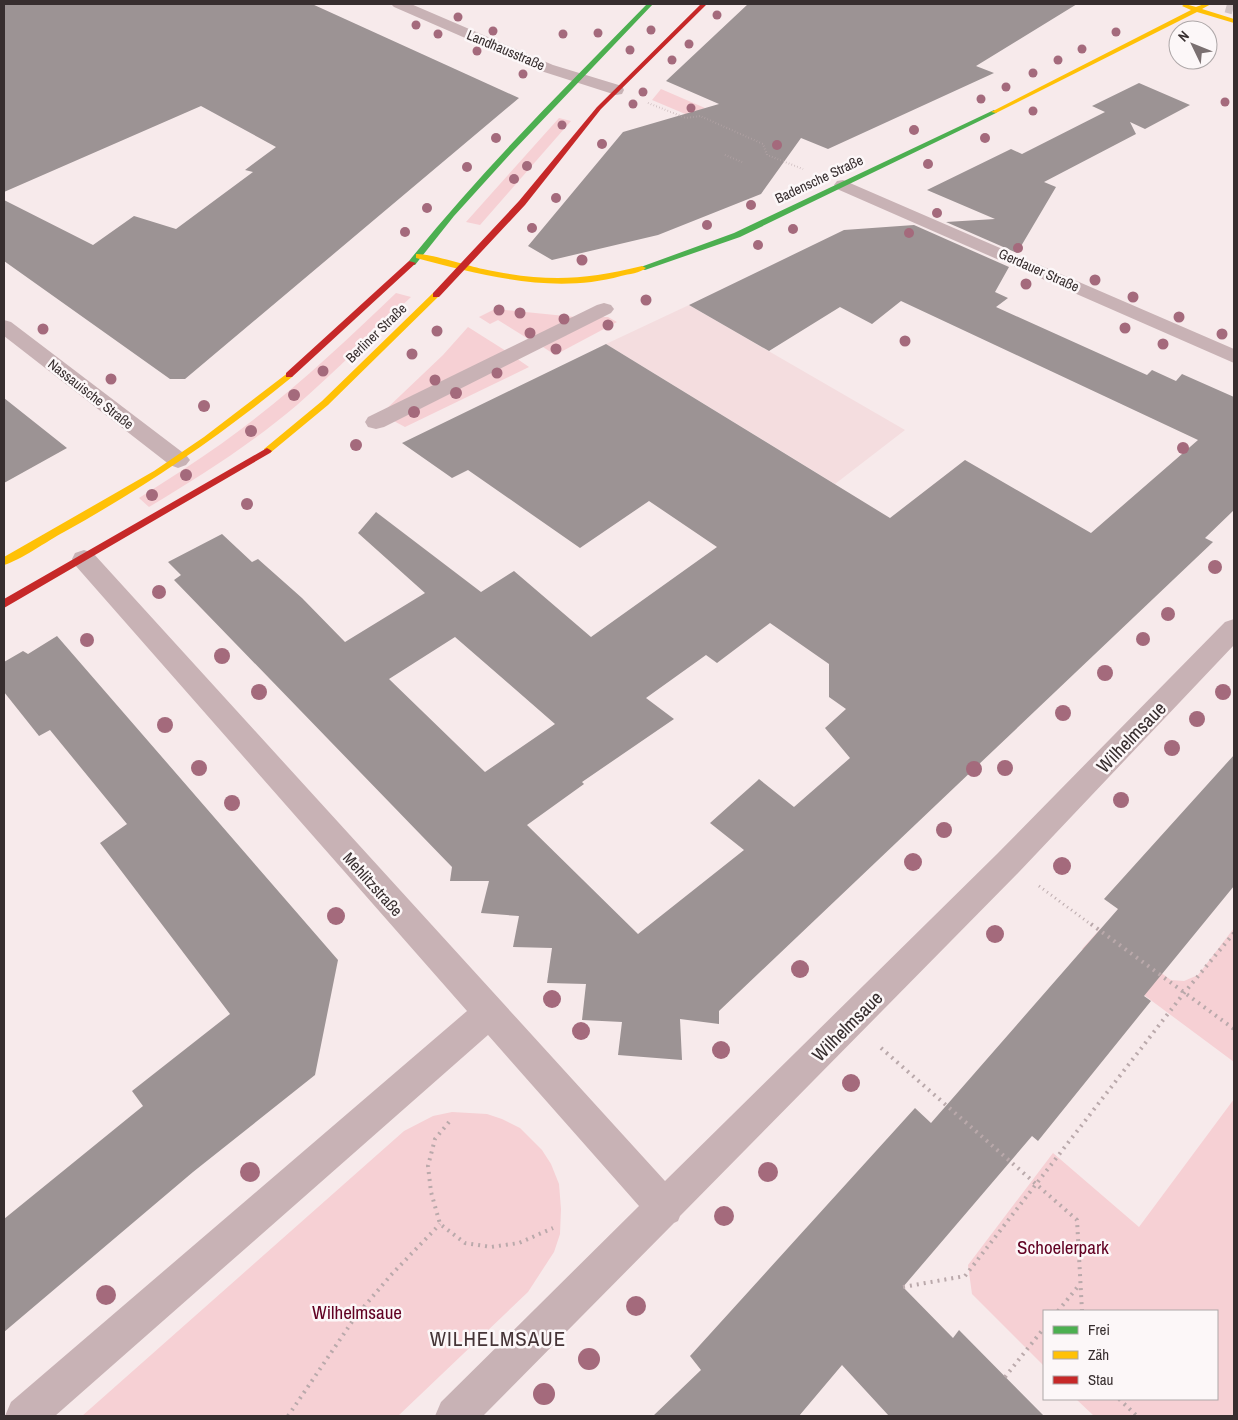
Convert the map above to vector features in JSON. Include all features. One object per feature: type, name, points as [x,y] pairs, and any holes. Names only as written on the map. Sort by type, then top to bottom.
[{"type":"main road","name":"Berliner Straße","points":[[4,561],[112,501],[178,460],[232,422],[301,365],[419,256],[451,214],[577,78],[650,4]]},
{"type":"main road","name":"Berliner Straße","points":[[4,604],[265,452],[346,383],[462,267],[522,203],[588,121],[616,90],[704,4]]},
{"type":"main road","points":[[1178,4],[1234,21]]},
{"type":"main road","name":"Badensche Straße","points":[[419,256],[502,277],[553,282],[590,281],[621,275],[737,235],[977,121],[1208,4]]},
{"type":"street","name":"Landhausstraße","points":[[399,4],[547,68],[616,90]]},
{"type":"street","name":"Gerdauer Straße","points":[[843,184],[1234,357]]},
{"type":"street","points":[[376,422],[604,309]]},
{"type":"street","name":"Nassauische Straße","points":[[4,326],[178,460]]},
{"type":"street","name":"Mehlitzstraße","points":[[84,559],[489,1014],[665,1208]]},
{"type":"street","name":"Wilhelmsaue","points":[[455,1416],[1008,864],[1234,630]]},
{"type":"street","points":[[25,1416],[411,1078],[489,1014]]},
{"type":"path","points":[[641,100],[686,118],[700,116],[763,144],[767,155],[806,169]]},
{"type":"path","points":[[725,155],[742,162]]},
{"type":"path","points":[[1008,864],[1234,1029]]},
{"type":"path","points":[[903,1287],[965,1276],[1184,993],[1234,933]]},
{"type":"path","points":[[851,1022],[1077,1220],[1082,1310]]},
{"type":"path","points":[[449,1122],[435,1139],[428,1166],[440,1224],[465,1243],[491,1247],[519,1243],[553,1228]]},
{"type":"path","points":[[288,1416],[301,1400],[345,1330],[416,1247],[440,1224]]},
{"type":"path","points":[[1059,1310],[1081,1283]]},
{"type":"path","points":[[1005,1377],[1043,1329]]},
{"type":"path","points":[[1120,1400],[1137,1416]]},
{"type":"shaded area","points":[[689,305],[905,430],[835,484],[606,344]]},
{"type":"green space","points":[[661,89],[705,108],[690,116],[652,100]]},
{"type":"green space","points":[[559,118],[571,121],[480,225],[466,222]]},
{"type":"green space","points":[[396,293],[411,297],[326,379],[280,419],[225,459],[149,507],[139,498],[211,451],[267,409],[333,352]]},
{"type":"green space","points":[[495,309],[575,317],[530,340],[498,320],[490,324],[479,317]]},
{"type":"green space","points":[[600,317],[608,317],[617,322],[555,355],[543,347]]},
{"type":"green space","points":[[468,327],[506,351],[382,413],[443,355]]},
{"type":"green space","points":[[516,358],[529,367],[405,427],[392,420]]},
{"type":"green space","points":[[1234,928],[1234,1062],[1082,949],[1100,929],[1171,980],[1184,981],[1198,975]]},
{"type":"green space","name":"Schoelerpark","points":[[1234,1099],[1234,1416],[1094,1416],[1077,1400],[1218,1400],[1218,1310],[1043,1310],[1043,1365],[972,1294],[968,1265],[1053,1153],[1139,1227]]},
{"type":"green space","name":"Wilhelmsaue","points":[[452,1112],[487,1114],[502,1119],[520,1128],[542,1150],[551,1164],[559,1184],[560,1234],[554,1252],[528,1292],[398,1416],[82,1416],[404,1131],[433,1116]]},
{"type":"building","points":[[4,4],[312,4],[519,98],[185,379],[170,379],[4,261],[4,200],[93,245],[134,216],[176,229],[253,172],[245,170],[276,147],[201,106],[4,192]]},
{"type":"building","points":[[748,4],[1077,4],[976,66],[994,73],[828,149],[801,138],[761,194],[658,235],[552,260],[528,246],[623,132],[719,104],[666,81]]},
{"type":"building","points":[[1139,83],[1190,105],[1145,129],[1130,122],[1136,134],[1044,182],[1056,187],[1017,253],[946,222],[995,219],[927,190],[1011,149],[1022,154],[1105,112],[1092,106]]},
{"type":"building","points":[[914,225],[1009,267],[995,292],[1008,298],[996,307],[1147,375],[1152,370],[1176,381],[1182,374],[1234,397],[1234,510],[1205,538],[1213,542],[719,1011],[719,1024],[680,1019],[682,1060],[618,1055],[622,1022],[582,1020],[586,984],[547,983],[552,948],[513,947],[519,916],[481,913],[489,881],[450,881],[452,867],[174,580],[181,575],[168,562],[222,534],[252,562],[258,559],[302,598],[345,642],[425,593],[358,533],[376,512],[481,592],[514,571],[591,637],[717,547],[649,501],[580,548],[468,470],[452,478],[402,443],[606,344],[890,518],[965,460],[1091,533],[1198,440],[901,301],[872,324],[840,307],[769,351],[689,305],[844,230]],"holes":[[[770,623],[829,664],[829,697],[846,709],[825,728],[850,758],[794,807],[759,779],[710,823],[744,850],[638,934],[527,825],[584,784],[582,782],[674,719],[646,698],[706,655],[717,663]],[[455,637],[555,724],[485,772],[389,679]]]},
{"type":"building","points":[[4,398],[67,448],[4,483]]},
{"type":"building","points":[[57,636],[338,960],[315,1075],[193,1172],[4,1332],[4,1219],[143,1106],[132,1091],[230,1014],[100,843],[127,824],[50,730],[39,736],[4,692],[4,662],[23,651],[28,654]]},
{"type":"building","points":[[1234,755],[1234,886],[1144,996],[1151,1001],[1038,1141],[1032,1136],[903,1287],[953,1338],[959,1330],[1044,1416],[889,1416],[842,1365],[799,1416],[653,1416],[701,1370],[690,1356],[915,1108],[931,1123],[1118,909],[1104,899]]},
{"type":"tunnel","points":[[1227,4],[1234,6]]},
{"type":"traffic: fast","points":[[412,263],[451,214],[510,149],[650,4]]},
{"type":"traffic: fast","points":[[642,268],[737,235],[994,112]]},
{"type":"traffic: slow","points":[[994,112],[1208,4]]},
{"type":"traffic: slow","points":[[1185,6],[1234,21]]},
{"type":"traffic: slow","points":[[419,256],[503,276],[530,280],[584,280],[613,276],[642,268]]},
{"type":"traffic: slow","points":[[267,451],[325,403],[436,295]]},
{"type":"traffic: slow","points":[[4,561],[93,512],[158,473],[221,429],[289,375]]},
{"type":"traffic: jam","points":[[436,295],[522,203],[599,108],[704,4]]},
{"type":"traffic: jam","points":[[289,375],[412,263]]},
{"type":"traffic: jam","points":[[4,604],[267,451]]},
{"type":"district","name":"WILHELMSAUE","points":[[498,1339]]}]
